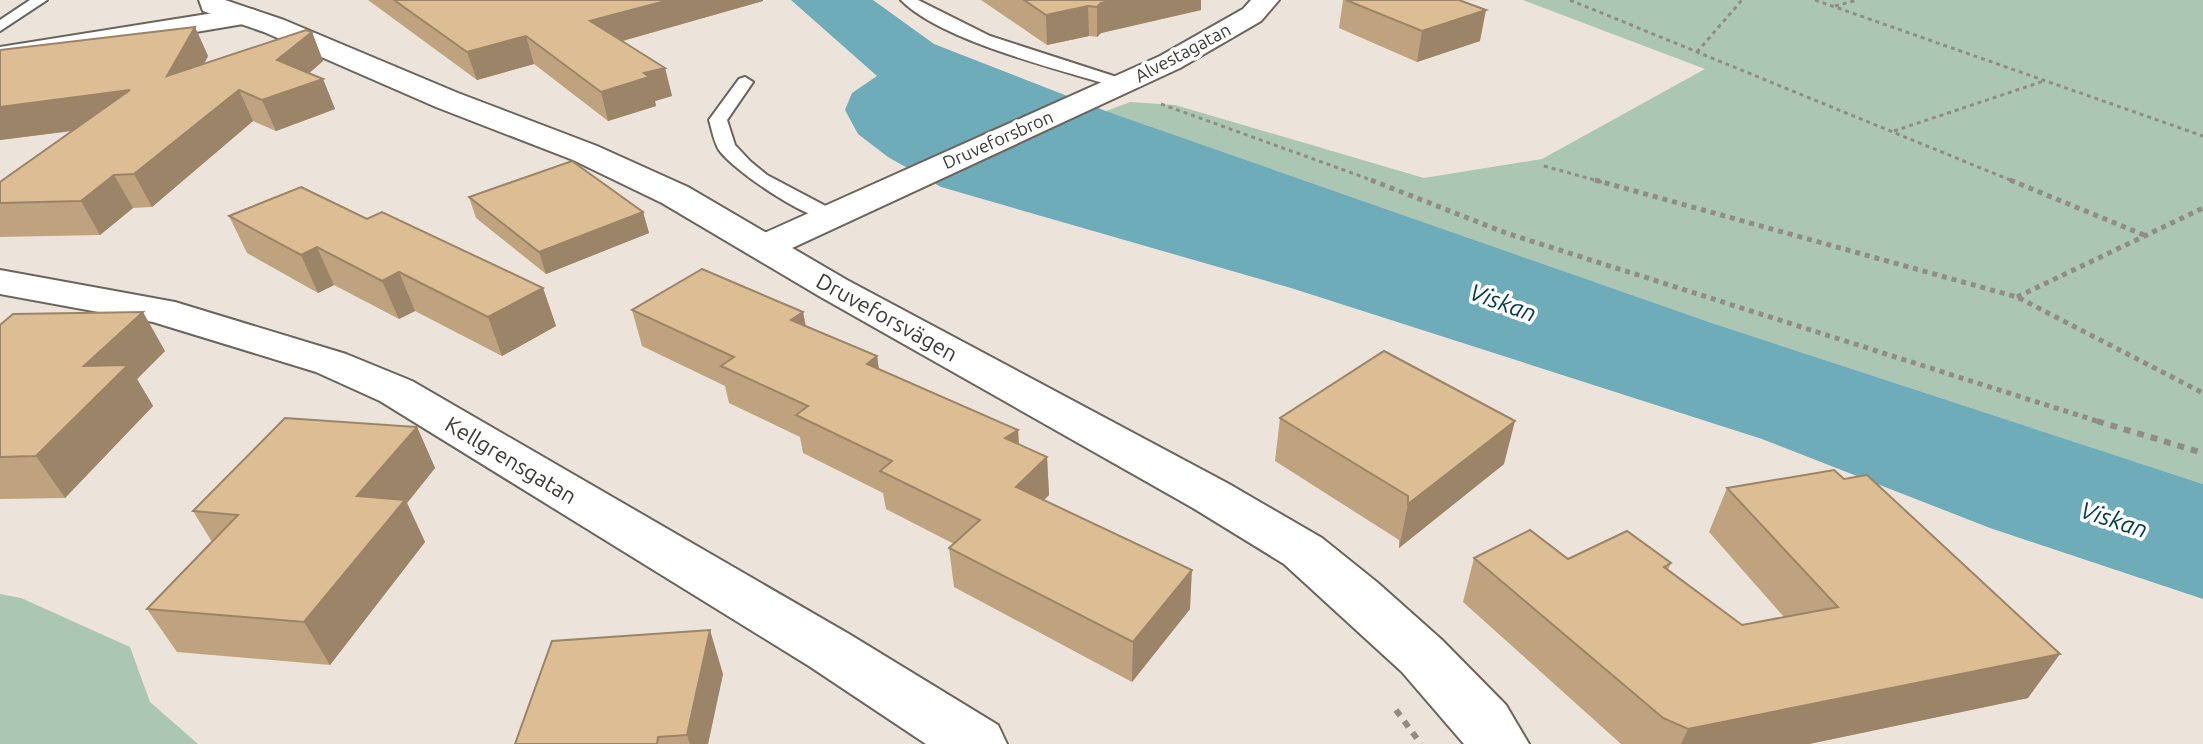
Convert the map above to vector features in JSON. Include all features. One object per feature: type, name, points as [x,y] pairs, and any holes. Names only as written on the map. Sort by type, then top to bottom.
[{"type":"street","name":"Alvestagatan","points":[[1108,91],[1170,62],[1252,15],[1266,0]]},
{"type":"street","points":[[0,56],[239,5]]},
{"type":"street","name":"Druveforsvägen","points":[[239,5],[585,153],[675,195],[1303,551],[1422,656],[1484,723],[1498,744]]},
{"type":"street","name":"Druveforsbron","points":[[830,216],[1108,91]]},
{"type":"street","points":[[764,247],[830,216]]},
{"type":"street","name":"Kellgrensgatan","points":[[0,282],[160,311],[331,363],[396,391],[829,650],[976,744]]},
{"type":"lane","points":[[0,27],[40,0]]},
{"type":"lane","points":[[908,0],[936,20],[1108,91]]},
{"type":"lane","points":[[745,82],[718,120],[726,147],[760,179],[830,216]]},
{"type":"path","points":[[1570,0],[2144,235]]},
{"type":"path","points":[[1697,52],[1742,0]]},
{"type":"path","points":[[1815,0],[2203,136]]},
{"type":"path","points":[[1833,6],[1857,0]]},
{"type":"path","points":[[1893,132],[2045,81]]},
{"type":"path","points":[[1108,91],[1402,191],[1506,233],[1992,390],[2203,453]]},
{"type":"path","points":[[1544,166],[2017,297],[2203,393]]},
{"type":"path","points":[[2017,297],[2203,208]]},
{"type":"path","points":[[1392,705],[1421,744]]},
{"type":"green space","points":[[1523,0],[2203,0],[2203,484],[1709,322],[1106,111],[1130,102],[1175,105],[1424,178],[1542,159],[1705,69]]},
{"type":"green space","points":[[0,594],[21,598],[130,647],[150,702],[198,744],[0,744]]},
{"type":"water","name":"Viskan","points":[[791,0],[873,0],[934,44],[1106,111],[1709,322],[2203,484],[2203,599],[1990,528],[1762,439],[1291,288],[941,187],[888,157],[858,134],[845,110],[852,93],[877,76]]},
{"type":"building","points":[[394,0],[669,0],[590,21],[665,68],[644,73],[649,77],[601,92],[526,36],[467,52]]},
{"type":"building","points":[[1024,0],[1115,0],[1097,7],[1046,15]]},
{"type":"building","points":[[1346,0],[1459,0],[1486,10],[1422,31]]},
{"type":"building","points":[[195,27],[167,76],[306,30],[312,32],[277,60],[323,79],[262,100],[239,90],[134,174],[114,175],[81,201],[0,203],[0,182],[130,90],[0,107],[0,50]]},
{"type":"building","points":[[572,161],[643,212],[539,252],[469,197]]},
{"type":"building","points":[[301,187],[367,219],[382,212],[543,288],[488,317],[399,272],[382,281],[317,247],[301,255],[229,216]]},
{"type":"building","points":[[702,269],[803,312],[791,320],[877,356],[867,364],[1018,430],[1005,438],[1047,457],[1016,487],[1192,570],[1133,642],[949,548],[980,520],[880,471],[892,461],[796,415],[808,406],[721,366],[734,357],[632,310]]},
{"type":"building","points":[[143,312],[84,366],[128,365],[36,456],[0,457],[0,325],[13,314]]},
{"type":"building","points":[[1384,351],[1515,421],[1408,504],[1408,496],[1280,418]]},
{"type":"building","points":[[285,418],[417,427],[357,496],[405,500],[304,622],[147,609],[238,515],[193,511]]},
{"type":"building","points":[[1834,470],[1844,479],[1867,475],[2060,654],[1688,729],[1663,718],[1474,558],[1530,530],[1568,559],[1627,531],[1671,563],[1664,567],[1742,625],[1838,607],[1727,488]]},
{"type":"building","points":[[710,630],[687,735],[658,737],[657,744],[515,744],[552,641]]}]
